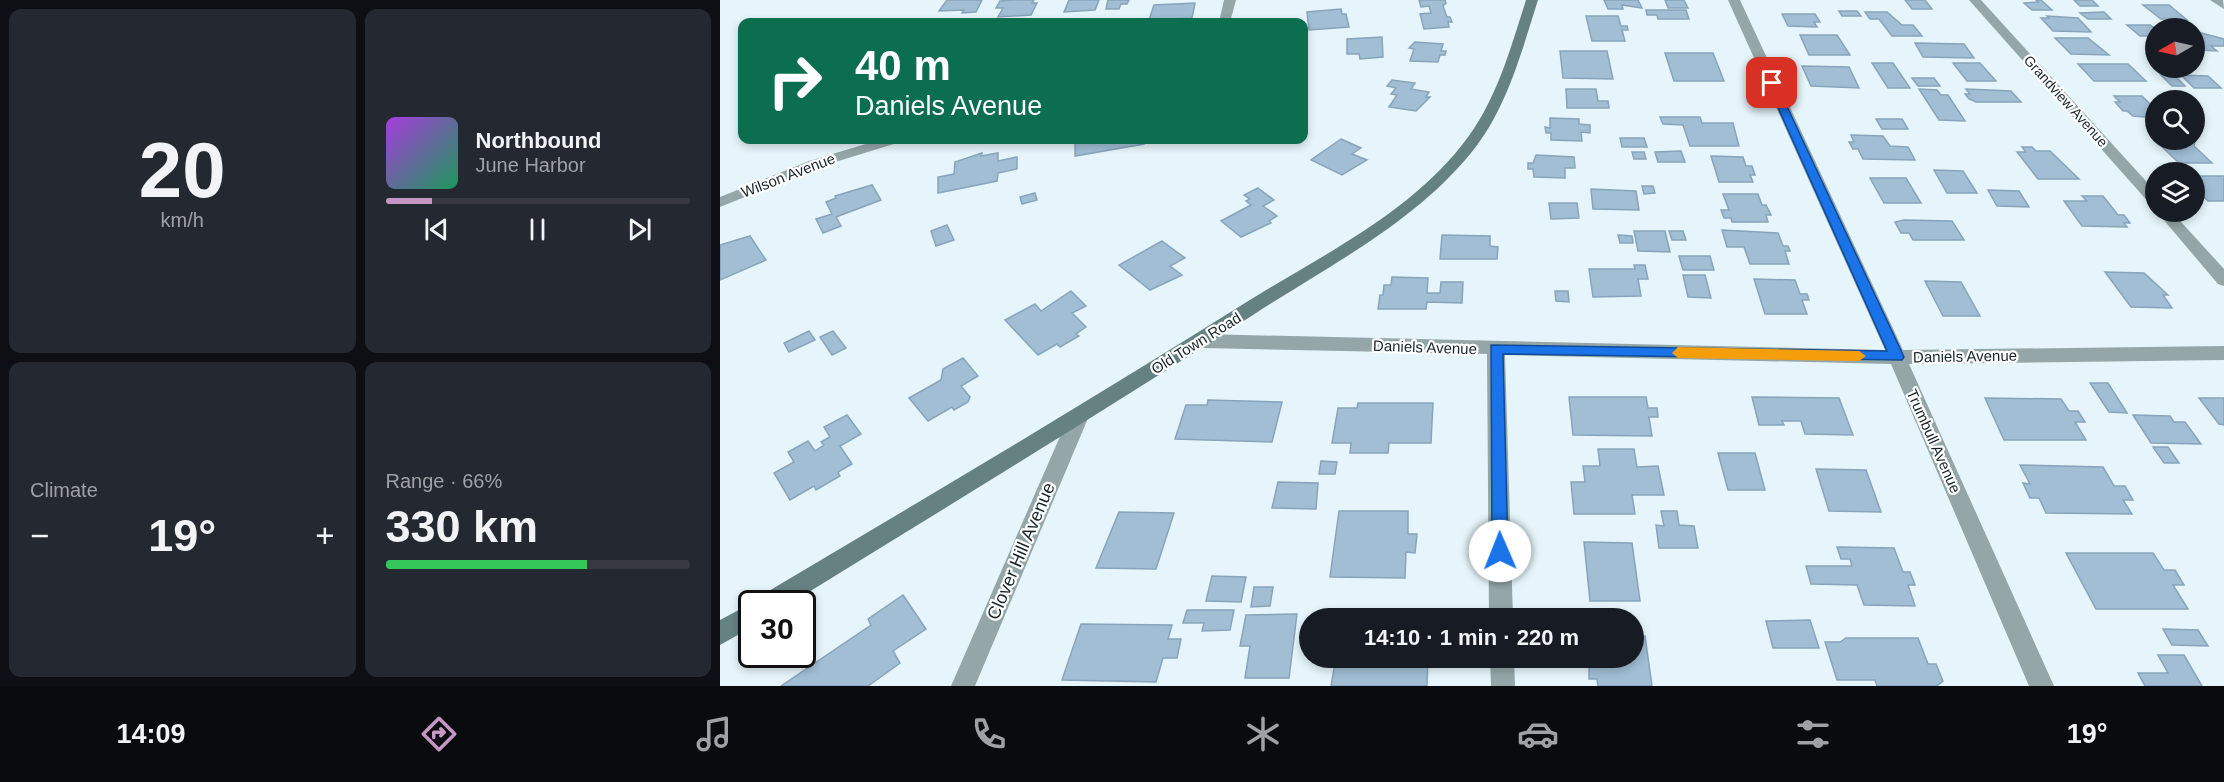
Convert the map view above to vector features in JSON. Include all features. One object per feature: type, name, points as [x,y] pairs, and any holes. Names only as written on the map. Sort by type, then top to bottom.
[{"type":"main road","name":"Old Town Road","points":[[792,590],[1202,341],[1354,243],[1440,178],[1467,150],[1490,115],[1504,85],[1532,0]]},
{"type":"main road","points":[[720,633],[738,622]]},
{"type":"street","points":[[1226,18],[1230,0]]},
{"type":"street","name":"Trumbull Avenue","points":[[1734,0],[1897,357],[2042,686]]},
{"type":"street","name":"Grandview Avenue","points":[[1975,0],[2145,190]]},
{"type":"street","points":[[2216,0],[2224,6]]},
{"type":"street","name":"Wilson Avenue","points":[[720,202],[814,164],[879,144]]},
{"type":"street","points":[[2173,222],[2224,280]]},
{"type":"street","name":"Daniels Avenue","points":[[1202,341],[1897,357],[2224,353]]},
{"type":"street","points":[[1496,349],[1501,608]]},
{"type":"street","name":"Clover Hill Avenue","points":[[963,686],[1080,416]]},
{"type":"street","points":[[1502,668],[1503,686]]},
{"type":"building","points":[[947,0],[982,0],[976,12],[939,11]]},
{"type":"building","points":[[1034,0],[1032,3],[1037,3],[1031,15],[998,17],[1003,8],[996,8],[1000,1]]},
{"type":"building","points":[[1069,0],[1099,0],[1095,10],[1064,12]]},
{"type":"building","points":[[1108,0],[1129,0],[1127,4],[1121,4],[1119,9],[1106,9]]},
{"type":"building","points":[[1419,0],[1445,0],[1446,3],[1443,6],[1447,17],[1450,17],[1452,22],[1448,22],[1449,27],[1424,29],[1420,14],[1431,13],[1429,6],[1421,7]]},
{"type":"building","points":[[1604,0],[1638,0],[1642,8],[1622,5],[1623,9],[1608,9]]},
{"type":"building","points":[[1665,0],[1684,0],[1688,8],[1668,8]]},
{"type":"building","points":[[1905,0],[1925,0],[1932,9],[1912,9]]},
{"type":"building","points":[[2036,0],[2041,0],[2052,10],[2032,10],[2024,3],[2038,2]]},
{"type":"building","points":[[2074,0],[2092,0],[2098,6],[2080,6]]},
{"type":"building","points":[[1195,3],[1192,18],[1150,18],[1154,5]]},
{"type":"building","points":[[2143,5],[2169,5],[2185,18],[2160,18]]},
{"type":"building","points":[[1341,9],[1342,14],[1346,14],[1349,27],[1309,30],[1307,12]]},
{"type":"building","points":[[1646,10],[1686,10],[1689,19],[1658,19],[1657,15],[1647,15]]},
{"type":"building","points":[[1839,11],[1857,11],[1861,16],[1842,16]]},
{"type":"building","points":[[1865,12],[1887,12],[1902,25],[1913,25],[1922,36],[1892,36],[1879,19],[1870,19]]},
{"type":"building","points":[[2104,12],[2111,19],[2088,19],[2080,13]]},
{"type":"building","points":[[1782,14],[1815,14],[1820,22],[1814,22],[1817,27],[1788,26]]},
{"type":"building","points":[[1586,16],[1618,16],[1621,26],[1627,26],[1628,30],[1622,30],[1625,41],[1592,41]]},
{"type":"building","points":[[2047,16],[2078,18],[2091,32],[2053,31],[2041,18],[2049,18]]},
{"type":"building","points":[[2127,25],[2145,25],[2145,36],[2140,36]]},
{"type":"building","points":[[2205,34],[2224,39],[2224,46],[2211,46],[2217,51],[2205,50]]},
{"type":"building","points":[[1800,35],[1837,35],[1850,55],[1809,55]]},
{"type":"building","points":[[1382,37],[1383,57],[1360,59],[1359,54],[1347,54],[1347,39]]},
{"type":"building","points":[[2055,38],[2088,38],[2109,55],[2071,54]]},
{"type":"building","points":[[1415,42],[1443,44],[1441,51],[1446,51],[1445,55],[1440,55],[1438,62],[1410,61],[1414,49],[1409,48]]},
{"type":"building","points":[[1915,43],[1964,44],[1974,58],[1923,57]]},
{"type":"building","points":[[1560,51],[1607,51],[1613,79],[1563,78]]},
{"type":"building","points":[[1665,53],[1713,53],[1724,81],[1674,81]]},
{"type":"building","points":[[1872,63],[1893,63],[1910,88],[1888,88]]},
{"type":"building","points":[[1953,63],[1980,63],[1996,81],[1967,81]]},
{"type":"building","points":[[2078,64],[2128,64],[2146,81],[2094,81]]},
{"type":"building","points":[[1802,66],[1849,67],[1859,88],[1811,86]]},
{"type":"building","points":[[2208,76],[2221,88],[2194,88],[2184,78]]},
{"type":"building","points":[[1912,78],[1934,78],[1940,86],[1918,86]]},
{"type":"building","points":[[2164,78],[2177,78],[2185,86],[2172,86]]},
{"type":"building","points":[[1392,80],[1415,83],[1411,89],[1429,92],[1426,97],[1430,97],[1416,111],[1389,107],[1397,95],[1391,94],[1396,88],[1387,86]]},
{"type":"building","points":[[1566,89],[1596,89],[1598,101],[1608,101],[1609,108],[1567,108]]},
{"type":"building","points":[[1919,89],[1937,90],[1941,95],[1948,95],[1965,121],[1939,120]]},
{"type":"building","points":[[1966,89],[2011,91],[2021,102],[1976,102],[1965,94],[1970,94]]},
{"type":"building","points":[[2114,96],[2142,96],[2145,99],[2145,117],[2133,116],[2123,111],[2115,102],[2120,102]]},
{"type":"building","points":[[1660,117],[1700,117],[1702,123],[1733,123],[1739,146],[1690,146],[1683,125],[1663,124]]},
{"type":"building","points":[[1550,118],[1579,119],[1579,124],[1590,125],[1590,133],[1581,132],[1582,141],[1551,140],[1551,133],[1546,133],[1545,127],[1550,128]]},
{"type":"building","points":[[1876,119],[1902,119],[1908,129],[1882,129]]},
{"type":"building","points":[[1851,135],[1883,136],[1890,146],[1908,147],[1915,160],[1863,159],[1858,149],[1853,149],[1849,142],[1854,142]]},
{"type":"building","points":[[1620,138],[1644,138],[1647,147],[1622,147]]},
{"type":"building","points":[[1341,139],[1361,148],[1352,154],[1367,160],[1342,175],[1311,160]]},
{"type":"building","points":[[1075,144],[1144,144],[1075,156]]},
{"type":"building","points":[[2022,147],[2032,147],[2036,151],[2050,151],[2079,179],[2038,179],[2017,152],[2026,152]]},
{"type":"building","points":[[2165,150],[2198,150],[2212,163],[2205,162],[2178,162]]},
{"type":"building","points":[[1681,151],[1685,162],[1658,162],[1655,152]]},
{"type":"building","points":[[1632,152],[1644,152],[1646,159],[1634,159]]},
{"type":"building","points":[[982,153],[981,156],[998,153],[998,161],[1017,157],[1017,169],[998,173],[997,181],[938,193],[938,177],[954,174],[955,162]]},
{"type":"building","points":[[1536,155],[1574,157],[1575,168],[1565,168],[1565,178],[1534,177],[1533,169],[1528,169],[1528,163],[1533,163]]},
{"type":"building","points":[[1711,156],[1743,157],[1746,166],[1752,166],[1755,175],[1750,175],[1753,182],[1719,182]]},
{"type":"building","points":[[1934,170],[1963,171],[1977,193],[1947,193]]},
{"type":"building","points":[[2205,176],[2224,176],[2224,201],[2208,201],[2205,198]]},
{"type":"building","points":[[1870,178],[1906,178],[1921,203],[1884,203]]},
{"type":"building","points":[[872,185],[881,200],[836,217],[841,226],[823,233],[816,219],[832,214],[826,202],[836,198],[835,196]]},
{"type":"building","points":[[1642,186],[1653,186],[1655,193],[1644,194]]},
{"type":"building","points":[[1258,188],[1274,200],[1263,206],[1277,216],[1269,221],[1271,223],[1241,237],[1221,221],[1251,205],[1246,201],[1250,199],[1244,195]]},
{"type":"building","points":[[1591,189],[1636,191],[1639,210],[1593,209]]},
{"type":"building","points":[[1988,190],[2019,191],[2029,207],[1997,206]]},
{"type":"building","points":[[1035,193],[1037,200],[1022,204],[1020,197]]},
{"type":"building","points":[[1723,194],[1758,194],[1762,205],[1766,205],[1771,215],[1766,215],[1768,222],[1732,222],[1731,218],[1724,218],[1721,210],[1729,210]]},
{"type":"building","points":[[2082,196],[2103,196],[2118,215],[2124,215],[2130,223],[2124,223],[2127,227],[2082,226],[2064,201],[2087,201]]},
{"type":"building","points":[[1549,203],[1577,203],[1579,218],[1551,219]]},
{"type":"building","points":[[1904,220],[1952,221],[1964,240],[1913,240],[1909,233],[1901,233],[1895,222]]},
{"type":"building","points":[[947,225],[954,240],[936,246],[931,231]]},
{"type":"building","points":[[1722,230],[1778,233],[1783,246],[1788,246],[1790,251],[1785,251],[1789,264],[1750,264],[1744,247],[1727,247]]},
{"type":"building","points":[[1634,231],[1665,231],[1670,252],[1638,251]]},
{"type":"building","points":[[1669,231],[1683,231],[1686,240],[1672,240]]},
{"type":"building","points":[[1442,235],[1490,236],[1490,246],[1498,247],[1497,259],[1440,259]]},
{"type":"building","points":[[1618,235],[1632,236],[1633,243],[1620,243]]},
{"type":"building","points":[[750,236],[766,260],[720,280],[720,245]]},
{"type":"building","points":[[1162,241],[1185,258],[1170,266],[1182,275],[1150,290],[1119,265]]},
{"type":"building","points":[[1679,256],[1710,256],[1714,270],[1683,270]]},
{"type":"building","points":[[1634,265],[1645,265],[1648,279],[1638,279],[1641,296],[1593,297],[1589,269],[1635,269]]},
{"type":"building","points":[[2105,272],[2144,273],[2168,295],[2163,295],[2172,308],[2131,307]]},
{"type":"building","points":[[1683,275],[1705,275],[1711,298],[1688,297]]},
{"type":"building","points":[[1392,277],[1428,278],[1427,293],[1440,293],[1441,282],[1463,282],[1462,303],[1427,302],[1426,309],[1378,309],[1384,285],[1391,285]]},
{"type":"building","points":[[1754,279],[1795,280],[1800,294],[1807,294],[1809,300],[1802,300],[1807,314],[1765,314]]},
{"type":"building","points":[[1925,281],[1961,282],[1980,316],[1943,316]]},
{"type":"building","points":[[1071,291],[1086,306],[1072,313],[1086,327],[1076,334],[1079,336],[1060,347],[1057,344],[1038,355],[1005,320],[1035,304],[1041,311]]},
{"type":"building","points":[[1555,291],[1568,291],[1569,302],[1556,301]]},
{"type":"building","points":[[809,331],[815,340],[789,352],[784,343]]},
{"type":"building","points":[[833,331],[846,348],[832,355],[820,337]]},
{"type":"building","points":[[963,358],[978,376],[961,386],[970,397],[968,402],[954,410],[952,407],[928,421],[909,398],[941,380],[943,369]]},
{"type":"building","points":[[2090,383],[2108,383],[2127,413],[2109,412]]},
{"type":"building","points":[[1569,397],[1646,397],[1648,408],[1657,408],[1658,417],[1649,417],[1652,436],[1573,435]]},
{"type":"building","points":[[1752,397],[1839,398],[1853,435],[1805,434],[1801,421],[1782,421],[1784,425],[1759,425]]},
{"type":"building","points":[[1985,398],[2061,399],[2069,411],[2078,411],[2085,422],[2075,422],[2086,440],[2004,440]]},
{"type":"building","points":[[2199,398],[2224,398],[2224,425],[2219,424]]},
{"type":"building","points":[[1208,400],[1282,402],[1272,442],[1175,439],[1186,405],[1207,405]]},
{"type":"building","points":[[1358,403],[1433,403],[1431,443],[1389,443],[1388,453],[1350,453],[1351,443],[1332,443],[1338,408],[1357,408]]},
{"type":"building","points":[[847,415],[861,434],[840,446],[852,464],[838,472],[840,476],[816,490],[814,486],[790,500],[774,473],[794,462],[788,452],[808,441],[815,451],[824,445],[821,442],[830,437],[824,427]]},
{"type":"building","points":[[2133,415],[2170,416],[2174,422],[2185,422],[2201,444],[2151,443]]},
{"type":"building","points":[[2153,447],[2168,447],[2179,463],[2164,463]]},
{"type":"building","points":[[1598,449],[1634,449],[1637,467],[1658,466],[1664,495],[1632,495],[1635,514],[1574,514],[1571,482],[1585,482],[1583,466],[1600,466]]},
{"type":"building","points":[[1718,453],[1755,453],[1765,490],[1728,490]]},
{"type":"building","points":[[1321,461],[1337,462],[1335,474],[1319,474]]},
{"type":"building","points":[[2020,465],[2103,467],[2114,486],[2125,486],[2133,500],[2123,500],[2132,514],[2046,513],[2039,498],[2030,498],[2023,483],[2030,484]]},
{"type":"building","points":[[1816,469],[1866,470],[1881,512],[1829,511]]},
{"type":"building","points":[[1278,482],[1318,483],[1316,509],[1272,508]]},
{"type":"building","points":[[1339,511],[1408,511],[1408,534],[1417,534],[1415,553],[1406,552],[1405,578],[1330,577]]},
{"type":"building","points":[[1661,511],[1677,511],[1679,525],[1694,526],[1698,548],[1659,548],[1656,525],[1664,526]]},
{"type":"building","points":[[1119,512],[1174,513],[1156,569],[1096,568]]},
{"type":"building","points":[[1584,542],[1632,543],[1640,601],[1590,601]]},
{"type":"building","points":[[1837,547],[1894,548],[1903,572],[1910,572],[1915,585],[1908,585],[1915,606],[1864,605],[1857,585],[1811,584],[1806,566],[1852,566],[1850,559],[1841,559]]},
{"type":"building","points":[[2066,553],[2153,553],[2164,570],[2175,570],[2184,585],[2173,585],[2188,609],[2096,609]]},
{"type":"building","points":[[1212,576],[1246,577],[1241,602],[1206,601]]},
{"type":"building","points":[[1254,587],[1273,587],[1270,606],[1251,607]]},
{"type":"building","points":[[903,595],[926,629],[893,651],[900,663],[868,686],[781,686],[808,668],[816,668],[816,662],[871,625],[868,619]]},
{"type":"building","points":[[1187,610],[1234,610],[1230,630],[1202,631],[1204,623],[1183,623]]},
{"type":"building","points":[[1297,614],[1289,678],[1245,678],[1250,646],[1240,646],[1246,615]]},
{"type":"building","points":[[1810,620],[1819,648],[1773,648],[1766,621]]},
{"type":"building","points":[[1081,624],[1172,625],[1168,639],[1181,639],[1177,658],[1163,658],[1156,682],[1062,680]]},
{"type":"building","points":[[2163,629],[2198,630],[2208,646],[2172,645]]},
{"type":"building","points":[[1645,636],[1652,686],[1598,686],[1597,679],[1589,679],[1589,668],[1644,668]]},
{"type":"building","points":[[1846,638],[1918,638],[1928,664],[1936,664],[1943,681],[1937,686],[1877,686],[1875,680],[1837,680],[1825,642],[1840,642]]},
{"type":"building","points":[[2158,655],[2184,655],[2202,686],[2145,686],[2138,673],[2168,673]]},
{"type":"building","points":[[1334,668],[1428,668],[1427,686],[1331,686]]},
{"type":"slow traffic","points":[[1678,353],[1859,356]]},
{"type":"route","points":[[1500,551],[1496,349],[1897,357],[1772,83]]}]
